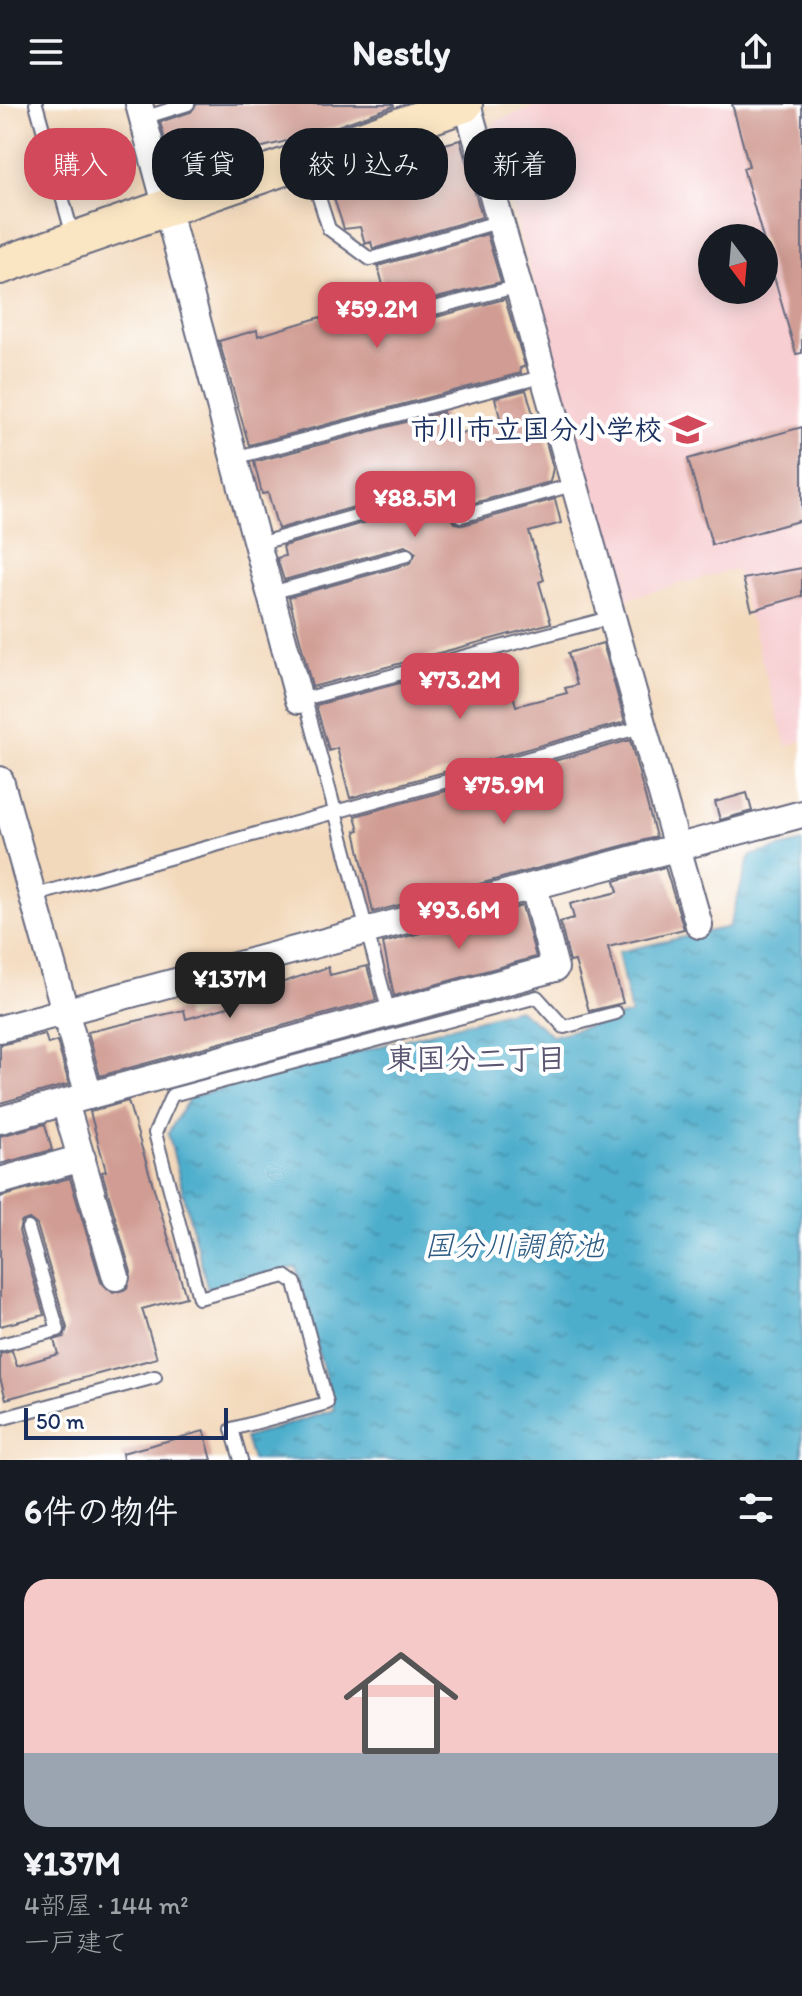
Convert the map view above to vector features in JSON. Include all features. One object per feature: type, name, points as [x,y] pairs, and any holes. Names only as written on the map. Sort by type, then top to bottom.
[{"type":"main road","points":[[395,128],[466,104]]},
{"type":"main road","points":[[0,266],[280,167]]},
{"type":"street","points":[[466,104],[699,925]]},
{"type":"street","points":[[141,111],[302,700]]},
{"type":"street","points":[[0,780],[64,1012],[82,1158],[116,1277]]},
{"type":"street","points":[[0,1029],[802,814]]},
{"type":"street","points":[[0,1120],[555,968],[534,887]]},
{"type":"street","points":[[0,1181],[82,1158]]},
{"type":"lane","points":[[36,104],[74,240]]},
{"type":"lane","points":[[141,111],[188,104]]},
{"type":"lane","points":[[320,200],[329,229],[370,259],[501,221]]},
{"type":"lane","points":[[415,313],[519,286]]},
{"type":"lane","points":[[234,458],[545,376]]},
{"type":"lane","points":[[461,516],[576,484]]},
{"type":"lane","points":[[258,544],[411,500]]},
{"type":"lane","points":[[271,593],[407,555]]},
{"type":"lane","points":[[389,1013],[302,700],[613,617]]},
{"type":"lane","points":[[32,896],[645,726]]},
{"type":"lane","points":[[241,1460],[232,1429],[327,1403],[295,1283],[285,1276],[199,1298],[155,1133],[172,1095],[537,997],[564,1027],[616,1013]]},
{"type":"lane","points":[[0,1345],[58,1330],[28,1228]]},
{"type":"lane","points":[[0,1419],[155,1377]]},
{"type":"shaded area","name":"市川市立国分小学校","points":[[541,104],[802,104],[802,741],[786,746],[736,569],[622,600],[510,200],[576,200],[576,128],[491,128],[496,121]]},
{"type":"water","name":"国分川調節池","points":[[802,842],[802,1460],[252,1460],[245,1438],[334,1410],[296,1267],[208,1290],[168,1133],[190,1097],[518,1009],[553,1036],[631,1014],[618,952],[729,927],[750,856]]},
{"type":"building","points":[[197,104],[394,106],[332,128],[280,128],[280,143],[264,147],[264,128],[162,128],[160,122],[191,112]]},
{"type":"building","points":[[732,104],[802,104],[802,353],[796,354],[778,291],[778,224],[759,224],[743,168],[749,166]]},
{"type":"building","points":[[460,140],[464,154],[464,200],[477,200],[482,217],[373,249],[371,242],[365,244],[360,227],[344,229],[335,200],[448,200],[448,143]]},
{"type":"building","points":[[487,234],[501,282],[413,304],[406,314],[409,320],[417,322],[505,299],[525,366],[520,368],[521,373],[249,445],[219,341],[257,330],[258,336],[321,317],[323,323],[342,317],[344,325],[390,312],[378,266]]},
{"type":"building","points":[[526,390],[534,417],[539,416],[553,468],[550,482],[459,507],[452,518],[455,523],[463,525],[555,499],[561,523],[529,532],[544,580],[539,582],[551,623],[312,687],[289,597],[409,564],[416,553],[405,546],[284,580],[277,558],[285,556],[283,546],[413,509],[420,498],[409,491],[278,529],[268,493],[262,494],[254,462],[443,412],[450,436],[501,422],[495,398]]},
{"type":"building","points":[[802,427],[802,520],[712,545],[688,459]]},
{"type":"building","points":[[802,568],[802,596],[752,610],[743,579]]},
{"type":"building","points":[[603,643],[625,722],[350,798],[337,748],[329,751],[316,705],[503,656],[516,706],[567,693],[565,688],[577,685],[568,653]]},
{"type":"building","points":[[630,740],[656,837],[373,912],[355,831],[359,830],[355,816]]},
{"type":"building","points":[[747,793],[752,811],[720,820],[715,802]]},
{"type":"building","points":[[665,867],[684,929],[608,947],[623,1003],[589,1011],[575,961],[570,962],[560,922],[574,918],[570,904],[618,892],[615,881]]},
{"type":"building","points":[[522,906],[536,957],[394,996],[383,943]]},
{"type":"building","points":[[367,966],[376,1000],[100,1076],[88,1032],[184,1010],[186,1019],[231,1006],[230,1002],[265,993],[263,989],[328,967],[330,975]]},
{"type":"building","points":[[45,1034],[48,1044],[57,1041],[69,1084],[0,1103],[0,1045]]},
{"type":"building","points":[[128,1101],[186,1297],[142,1309],[157,1358],[6,1399],[0,1378],[0,1354],[12,1351],[17,1366],[58,1354],[54,1340],[64,1337],[67,1328],[37,1225],[29,1219],[21,1222],[19,1231],[44,1315],[0,1326],[0,1197],[70,1178],[101,1282],[113,1293],[127,1289],[131,1272],[102,1172],[106,1171],[90,1112]]},
{"type":"building","points":[[45,1124],[52,1150],[0,1164],[0,1136]]},
{"type":"building","points":[[204,1431],[212,1460],[123,1460],[122,1453]]},
{"type":"place","name":"市川市立国分小学校","points":[[688,429]]},
{"type":"district","name":"東国分二丁目","points":[[476,1059]]}]
